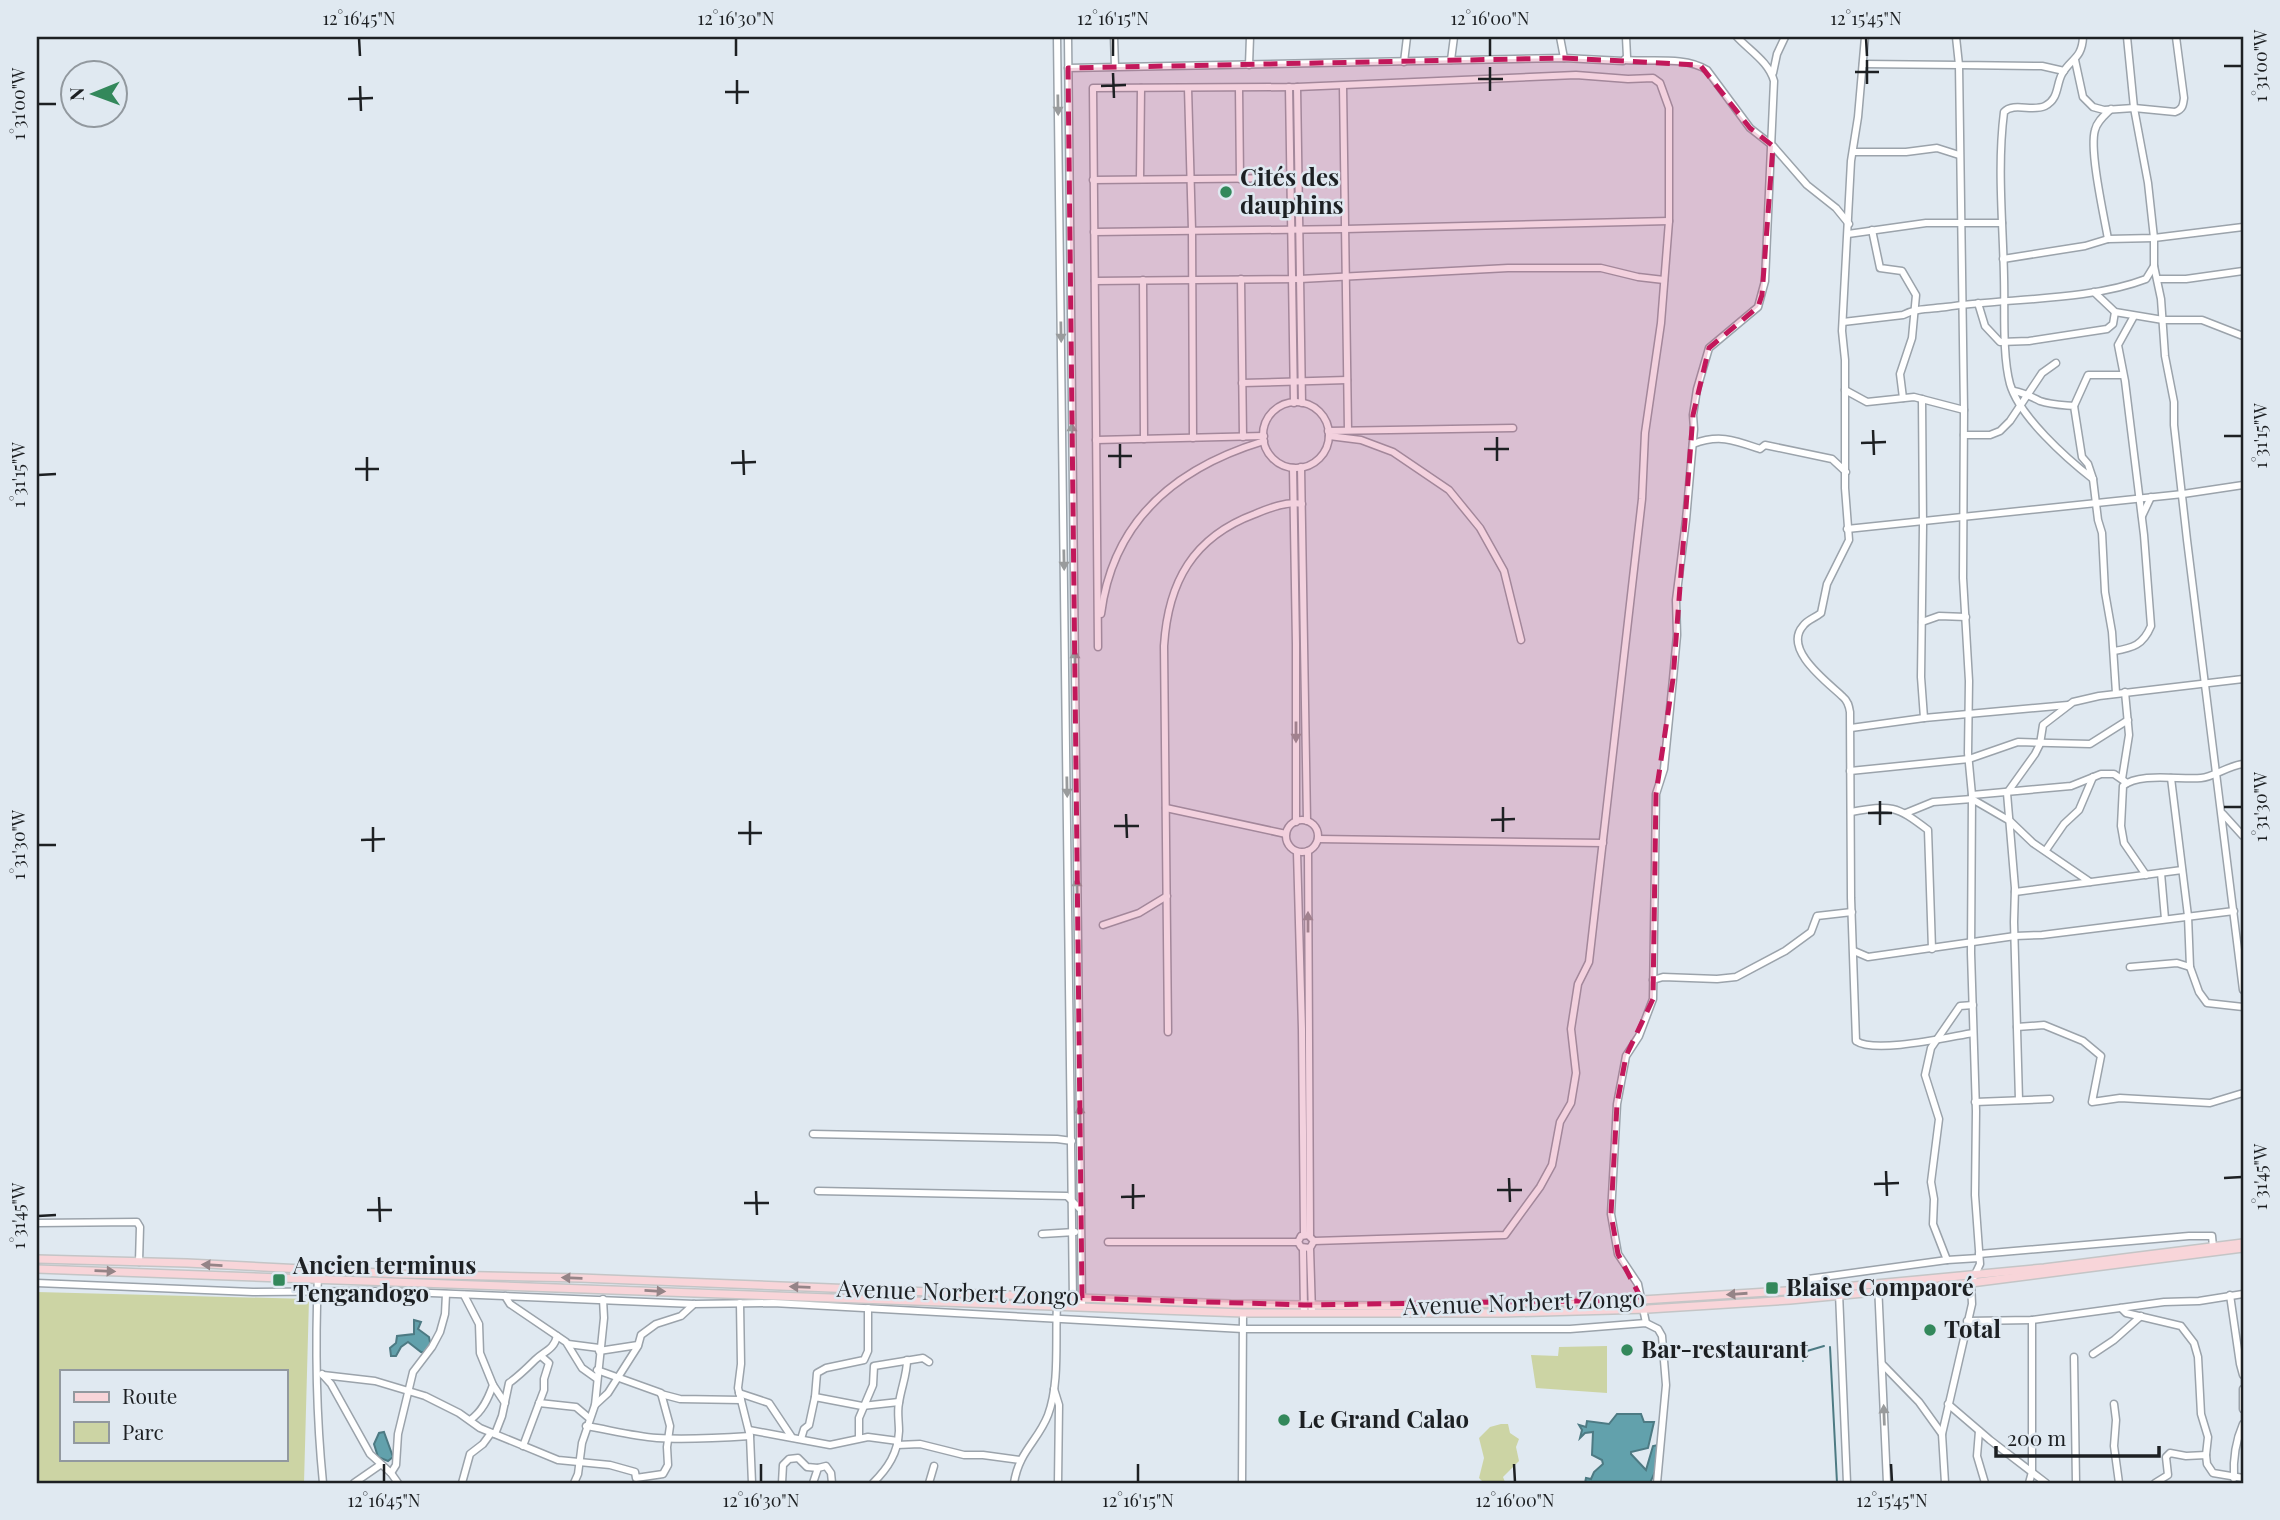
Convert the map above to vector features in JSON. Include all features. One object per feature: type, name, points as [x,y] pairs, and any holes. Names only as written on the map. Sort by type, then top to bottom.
[{"type":"main road","points":[[1879,1288],[1974,1274],[2213,1247],[2243,1246]]},
{"type":"main road","points":[[1879,1288],[1971,1283],[2243,1246]]},
{"type":"main road","name":"Avenue Norbert Zongo","points":[[37,1259],[739,1294],[1057,1305],[1073,1301]]},
{"type":"main road","points":[[37,1269],[281,1277],[318,1274]]},
{"type":"main road","name":"Avenue Norbert Zongo","points":[[318,1274],[1073,1301],[1243,1313],[1642,1300],[1807,1290],[1839,1292]]},
{"type":"main road","name":"Avenue Norbert Zongo","points":[[1082,1302],[1441,1314],[1643,1309],[1879,1288]]},
{"type":"street","points":[[1057,37],[1073,1301]]},
{"type":"street","points":[[1068,37],[1082,1302]]},
{"type":"street","points":[[1114,37],[1115,67]]},
{"type":"street","points":[[1250,37],[1250,65]]},
{"type":"street","points":[[1404,62],[1407,37]]},
{"type":"street","points":[[1451,60],[1454,37]]},
{"type":"street","points":[[1560,37],[1564,58]]},
{"type":"street","points":[[1625,60],[1626,37]]},
{"type":"street","points":[[1737,37],[1767,65],[1773,75]]},
{"type":"street","points":[[1646,1323],[1638,1284],[1618,1254],[1611,1214],[1617,1104],[1626,1055],[1639,1036],[1653,999],[1657,789],[1664,769],[1677,635],[1676,600],[1693,444],[1693,415],[1709,348],[1758,307],[1762,295],[1773,146],[1773,75],[1777,54],[1785,37]]},
{"type":"street","points":[[1865,37],[1853,152],[1843,322],[1849,540],[1828,584],[1821,613],[1804,624],[1798,637],[1810,666],[1846,699],[1850,712],[1856,1041],[1862,1045],[1886,1046],[1973,1033]]},
{"type":"street","points":[[1945,1483],[1942,1434],[1972,1304],[1971,1283],[1978,1269],[1979,1256],[1975,1195],[1972,797],[1963,578],[1964,410],[1959,65],[1956,37]]},
{"type":"street","points":[[2083,37],[2075,60],[2064,71],[2056,95],[2047,106],[2009,108],[2004,112],[2002,223],[2010,385],[2030,419],[2093,479]]},
{"type":"street","points":[[2127,37],[2134,108],[2148,183],[2154,266],[2158,279],[2165,356],[2174,402],[2174,425],[2243,990]]},
{"type":"street","points":[[2075,60],[2083,97],[2093,107],[2175,112],[2183,105],[2176,37]]},
{"type":"street","points":[[1068,68],[1564,58],[1670,61],[1700,65],[1707,70],[1750,128],[1773,146],[1807,185],[1836,208],[1849,224]]},
{"type":"street","points":[[1863,64],[2042,66],[2064,71]]},
{"type":"street","points":[[1108,1242],[1307,1242],[1505,1235],[1540,1187],[1552,1165],[1560,1122],[1571,1103],[1576,1073],[1571,1029],[1578,984],[1589,962],[1642,499],[1646,433],[1661,323],[1669,221],[1669,108],[1660,83],[1653,78],[1576,75],[1400,81],[1343,86],[1093,89],[1098,647],[1104,592],[1111,569],[1140,517],[1176,481],[1203,464],[1264,439]]},
{"type":"street","points":[[1343,86],[1348,430]]},
{"type":"street","points":[[1293,87],[1298,403]]},
{"type":"street","points":[[1140,179],[1141,88]]},
{"type":"street","points":[[1188,88],[1193,438]]},
{"type":"street","points":[[1239,88],[1240,179]]},
{"type":"street","points":[[2108,239],[2098,186],[2094,134],[2098,122],[2111,109]]},
{"type":"street","points":[[1853,152],[1906,152],[1937,148],[1959,155]]},
{"type":"street","points":[[1094,180],[1295,178]]},
{"type":"street","points":[[1094,232],[1669,221]]},
{"type":"street","points":[[1848,234],[1897,225],[2002,223]]},
{"type":"street","points":[[2003,259],[2085,246],[2108,239],[2154,238],[2243,227]]},
{"type":"street","points":[[1872,230],[1880,268],[1902,271],[1916,295],[1912,338],[1900,374],[1903,398]]},
{"type":"street","points":[[1843,322],[1962,304],[2094,292],[2146,279],[2154,266]]},
{"type":"street","points":[[1094,281],[1296,279],[1508,268],[1601,268],[1664,280]]},
{"type":"street","points":[[2158,279],[2186,279],[2243,271]]},
{"type":"street","points":[[1241,279],[1243,437]]},
{"type":"street","points":[[1143,280],[1144,439]]},
{"type":"street","points":[[2094,292],[2115,312],[2163,320],[2202,320],[2243,336]]},
{"type":"street","points":[[1978,303],[1989,333],[2000,342],[2029,341],[2107,329],[2113,324],[2115,312]]},
{"type":"street","points":[[2114,651],[2136,647],[2151,626],[2139,499],[2118,345],[2134,316]]},
{"type":"street","points":[[1964,435],[1990,435],[2000,431],[2010,421],[2042,373],[2056,363]]},
{"type":"street","points":[[2116,693],[2114,651],[2105,592],[2102,533],[2093,479],[2088,464],[2082,457],[2074,406],[2088,375],[2123,375]]},
{"type":"street","points":[[1242,383],[1348,380]]},
{"type":"street","points":[[1845,390],[1867,401],[1922,399],[1964,410]]},
{"type":"street","points":[[2014,391],[2028,393],[2050,404],[2074,406]]},
{"type":"street","points":[[1922,399],[1923,718]]},
{"type":"street","points":[[1298,403],[1319,412],[1329,434],[1321,456],[1313,463],[1293,468],[1274,459],[1264,439],[1265,425],[1270,415],[1283,405],[1298,403]]},
{"type":"street","points":[[1329,434],[1348,430],[1513,428]]},
{"type":"street","points":[[1329,434],[1361,440],[1393,453],[1449,490],[1480,528],[1504,571],[1521,640]]},
{"type":"street","points":[[1693,444],[1710,437],[1760,449],[1765,445],[1832,459],[1846,472]]},
{"type":"street","points":[[1096,439],[1264,439]]},
{"type":"street","points":[[1301,467],[1298,503],[1300,644],[1307,821]]},
{"type":"street","points":[[1293,468],[1298,503]]},
{"type":"street","points":[[1847,529],[2139,499],[2243,485]]},
{"type":"street","points":[[2141,518],[2151,497]]},
{"type":"street","points":[[1168,1032],[1164,646],[1165,622],[1171,596],[1182,573],[1200,547],[1211,538],[1233,522],[1298,503]]},
{"type":"street","points":[[1922,622],[1939,615],[1966,617]]},
{"type":"street","points":[[1296,821],[1307,821],[1316,828],[1318,839],[1308,851],[1297,852],[1288,845],[1286,834],[1296,821],[1300,644]]},
{"type":"street","points":[[1851,728],[1923,718],[2069,705],[2116,693],[2243,680]]},
{"type":"street","points":[[2125,692],[2129,735],[2121,826],[2124,843],[2146,875]]},
{"type":"street","points":[[2019,1100],[2015,892],[2007,793],[2040,744],[2043,725],[2069,705]]},
{"type":"street","points":[[1850,771],[1969,759],[1986,755],[2010,743],[2090,744],[2128,720]]},
{"type":"street","points":[[1906,813],[1933,802],[2071,786],[2093,777],[2114,774],[2124,781],[2200,778],[2229,766],[2243,764]]},
{"type":"street","points":[[2046,850],[2064,824],[2079,810],[2093,777]]},
{"type":"street","points":[[2171,778],[2188,916],[2190,967],[2199,992],[2207,1003],[2243,1007]]},
{"type":"street","points":[[1972,797],[2010,821],[2033,843],[2090,882]]},
{"type":"street","points":[[1851,812],[1881,807],[1895,808],[1906,813],[1928,831],[1931,949]]},
{"type":"street","points":[[1166,808],[1286,834]]},
{"type":"street","points":[[2221,812],[2243,836]]},
{"type":"street","points":[[1318,839],[1603,843]]},
{"type":"street","points":[[1308,851],[1305,1029],[1308,1309]]},
{"type":"street","points":[[1297,852],[1305,1029]]},
{"type":"street","points":[[2015,892],[2182,870]]},
{"type":"street","points":[[2161,873],[2165,919]]},
{"type":"street","points":[[1103,925],[1139,913],[1167,896]]},
{"type":"street","points":[[1853,951],[1868,957],[2015,936],[2042,936],[2188,916],[2234,909],[2243,905]]},
{"type":"street","points":[[1653,980],[1663,977],[1736,977],[1785,951],[1811,932],[1817,916],[1852,912]]},
{"type":"street","points":[[2130,967],[2177,963],[2190,967]]},
{"type":"street","points":[[1947,1259],[1933,1224],[1934,1199],[1931,1182],[1938,1119],[1925,1075],[1927,1059],[1937,1039],[1960,1006],[1973,1005]]},
{"type":"street","points":[[2017,1027],[2044,1025],[2083,1041],[2101,1056],[2092,1102],[2120,1098],[2210,1103],[2243,1093]]},
{"type":"street","points":[[1976,1101],[2050,1099]]},
{"type":"street","points":[[813,1134],[1071,1141],[1080,1145]]},
{"type":"street","points":[[818,1191],[1056,1195],[1072,1199],[1081,1210]]},
{"type":"street","points":[[37,1223],[137,1222],[140,1227],[138,1262]]},
{"type":"street","points":[[1042,1234],[1081,1232]]},
{"type":"street","points":[[1807,1290],[1808,1279],[1947,1259],[2189,1236],[2212,1236],[2213,1247]]},
{"type":"street","points":[[318,1274],[317,1435],[323,1483]]},
{"type":"street","points":[[37,1283],[694,1304],[774,1303],[1243,1329],[1570,1329],[1646,1323],[1658,1329],[1662,1336],[1666,1385],[1657,1483]]},
{"type":"street","points":[[1879,1288],[1887,1483]]},
{"type":"street","points":[[1839,1292],[1847,1483]]},
{"type":"street","points":[[391,1472],[396,1465],[398,1434],[415,1368],[440,1332],[445,1314],[446,1294]]},
{"type":"street","points":[[739,1294],[740,1397],[749,1433],[752,1483]]},
{"type":"street","points":[[1967,1321],[2032,1320],[2243,1294]]},
{"type":"street","points":[[464,1295],[479,1324],[480,1353],[493,1385],[505,1403]]},
{"type":"street","points":[[505,1296],[510,1304],[568,1344],[582,1368],[680,1399],[740,1397],[769,1403],[791,1436]]},
{"type":"street","points":[[2230,1296],[2243,1375]]},
{"type":"street","points":[[574,1483],[588,1422],[595,1405],[604,1318],[603,1299]]},
{"type":"street","points":[[801,1438],[804,1429],[809,1425],[816,1397],[817,1373],[830,1367],[861,1362],[866,1358],[868,1299]]},
{"type":"street","points":[[595,1405],[606,1396],[638,1345],[640,1336],[650,1327],[681,1316],[694,1304]]},
{"type":"street","points":[[1014,1483],[1020,1460],[1046,1420],[1054,1389],[1057,1305]]},
{"type":"street","points":[[2121,1308],[2126,1313],[2181,1326],[2194,1343],[2198,1357],[2201,1413],[2208,1437],[2206,1455],[2209,1470],[2219,1480],[2243,1478]]},
{"type":"street","points":[[1242,1483],[1243,1313]]},
{"type":"street","points":[[2093,1354],[2114,1340],[2141,1315]]},
{"type":"street","points":[[2029,1483],[2032,1472],[2032,1320]]},
{"type":"street","points":[[462,1483],[466,1477],[470,1454],[493,1433],[510,1382],[554,1345],[557,1336]]},
{"type":"street","points":[[568,1344],[599,1350],[638,1345]]},
{"type":"street","points":[[523,1446],[539,1403],[549,1363],[541,1356]]},
{"type":"street","points":[[2074,1357],[2077,1483]]},
{"type":"street","points":[[859,1438],[859,1418],[873,1385],[874,1366],[923,1358],[929,1362]]},
{"type":"street","points":[[873,1483],[884,1471],[897,1443],[899,1402],[907,1360]]},
{"type":"street","points":[[1882,1364],[1924,1408],[1942,1434]]},
{"type":"street","points":[[316,1372],[375,1381],[425,1396],[493,1433],[558,1460],[631,1470],[635,1472],[636,1478],[648,1480],[663,1474],[667,1465],[670,1420],[662,1394]]},
{"type":"street","points":[[323,1375],[331,1384],[370,1454],[391,1472],[397,1483]]},
{"type":"street","points":[[470,1420],[486,1402],[493,1385]]},
{"type":"street","points":[[1054,1389],[1059,1405],[1058,1483]]},
{"type":"street","points":[[2243,1389],[2243,1409]]},
{"type":"street","points":[[816,1397],[862,1406],[899,1402]]},
{"type":"street","points":[[539,1403],[576,1407],[588,1422],[642,1436],[706,1439],[749,1433],[791,1436],[830,1445],[859,1438],[882,1438],[964,1455],[1020,1460]]},
{"type":"street","points":[[1948,1404],[2046,1483]]},
{"type":"street","points":[[2114,1405],[2114,1446],[2119,1483]]},
{"type":"street","points":[[2234,1478],[2239,1434],[2243,1424]]},
{"type":"street","points":[[1979,1431],[1977,1456],[1986,1478],[1985,1483]]},
{"type":"street","points":[[2155,1483],[2168,1475],[2167,1454],[2206,1455]]},
{"type":"street","points":[[782,1483],[783,1465],[789,1459],[798,1458],[807,1467],[828,1467],[832,1483]]},
{"type":"street","points":[[356,1482],[380,1465]]},
{"type":"street","points":[[929,1483],[934,1466]]},
{"type":"street","points":[[813,1483],[818,1468]]},
{"type":"highlighted area","points":[[1564,58],[1700,65],[1750,128],[1773,146],[1762,295],[1758,307],[1709,348],[1693,415],[1673,679],[1656,794],[1653,999],[1626,1056],[1617,1104],[1611,1214],[1618,1254],[1642,1300],[1304,1305],[1082,1298],[1068,68]]},
{"type":"green space","points":[[37,1292],[309,1299],[304,1483],[37,1483]]},
{"type":"green space","points":[[1607,1346],[1607,1393],[1536,1388],[1531,1355],[1558,1356],[1559,1347]]},
{"type":"green space","points":[[1508,1424],[1510,1433],[1519,1439],[1516,1447],[1519,1461],[1503,1477],[1505,1482],[1483,1482],[1479,1478],[1484,1458],[1479,1438],[1490,1427]]},
{"type":"water","points":[[414,1320],[421,1322],[418,1329],[429,1337],[431,1348],[427,1353],[421,1352],[408,1342],[396,1356],[391,1356],[390,1348],[396,1343],[397,1336],[414,1334]]},
{"type":"water","points":[[1617,1414],[1641,1414],[1644,1422],[1654,1422],[1648,1448],[1631,1452],[1646,1470],[1653,1446],[1658,1445],[1655,1472],[1650,1483],[1585,1483],[1586,1478],[1591,1479],[1603,1464],[1602,1460],[1592,1455],[1593,1432],[1585,1433],[1580,1438],[1582,1430],[1579,1425],[1586,1427],[1587,1421],[1609,1424]]},
{"type":"water","points":[[384,1432],[393,1457],[388,1461],[378,1457],[374,1444],[379,1433]]},
{"type":"waterway","points":[[1803,1361],[1807,1351],[1824,1346]]},
{"type":"waterway","points":[[1830,1347],[1837,1483]]},
{"type":"place","name":"Cités des dauphins","points":[[1226,192]]},
{"type":"place","name":"Ancien terminus Tengandogo","points":[[279,1280]]},
{"type":"place","name":"Blaise Compaoré","points":[[1772,1288]]},
{"type":"place","name":"Total","points":[[1930,1330]]},
{"type":"place","name":"Bar-restaurant","points":[[1627,1350]]},
{"type":"place","name":"Le Grand Calao","points":[[1284,1420]]}]
